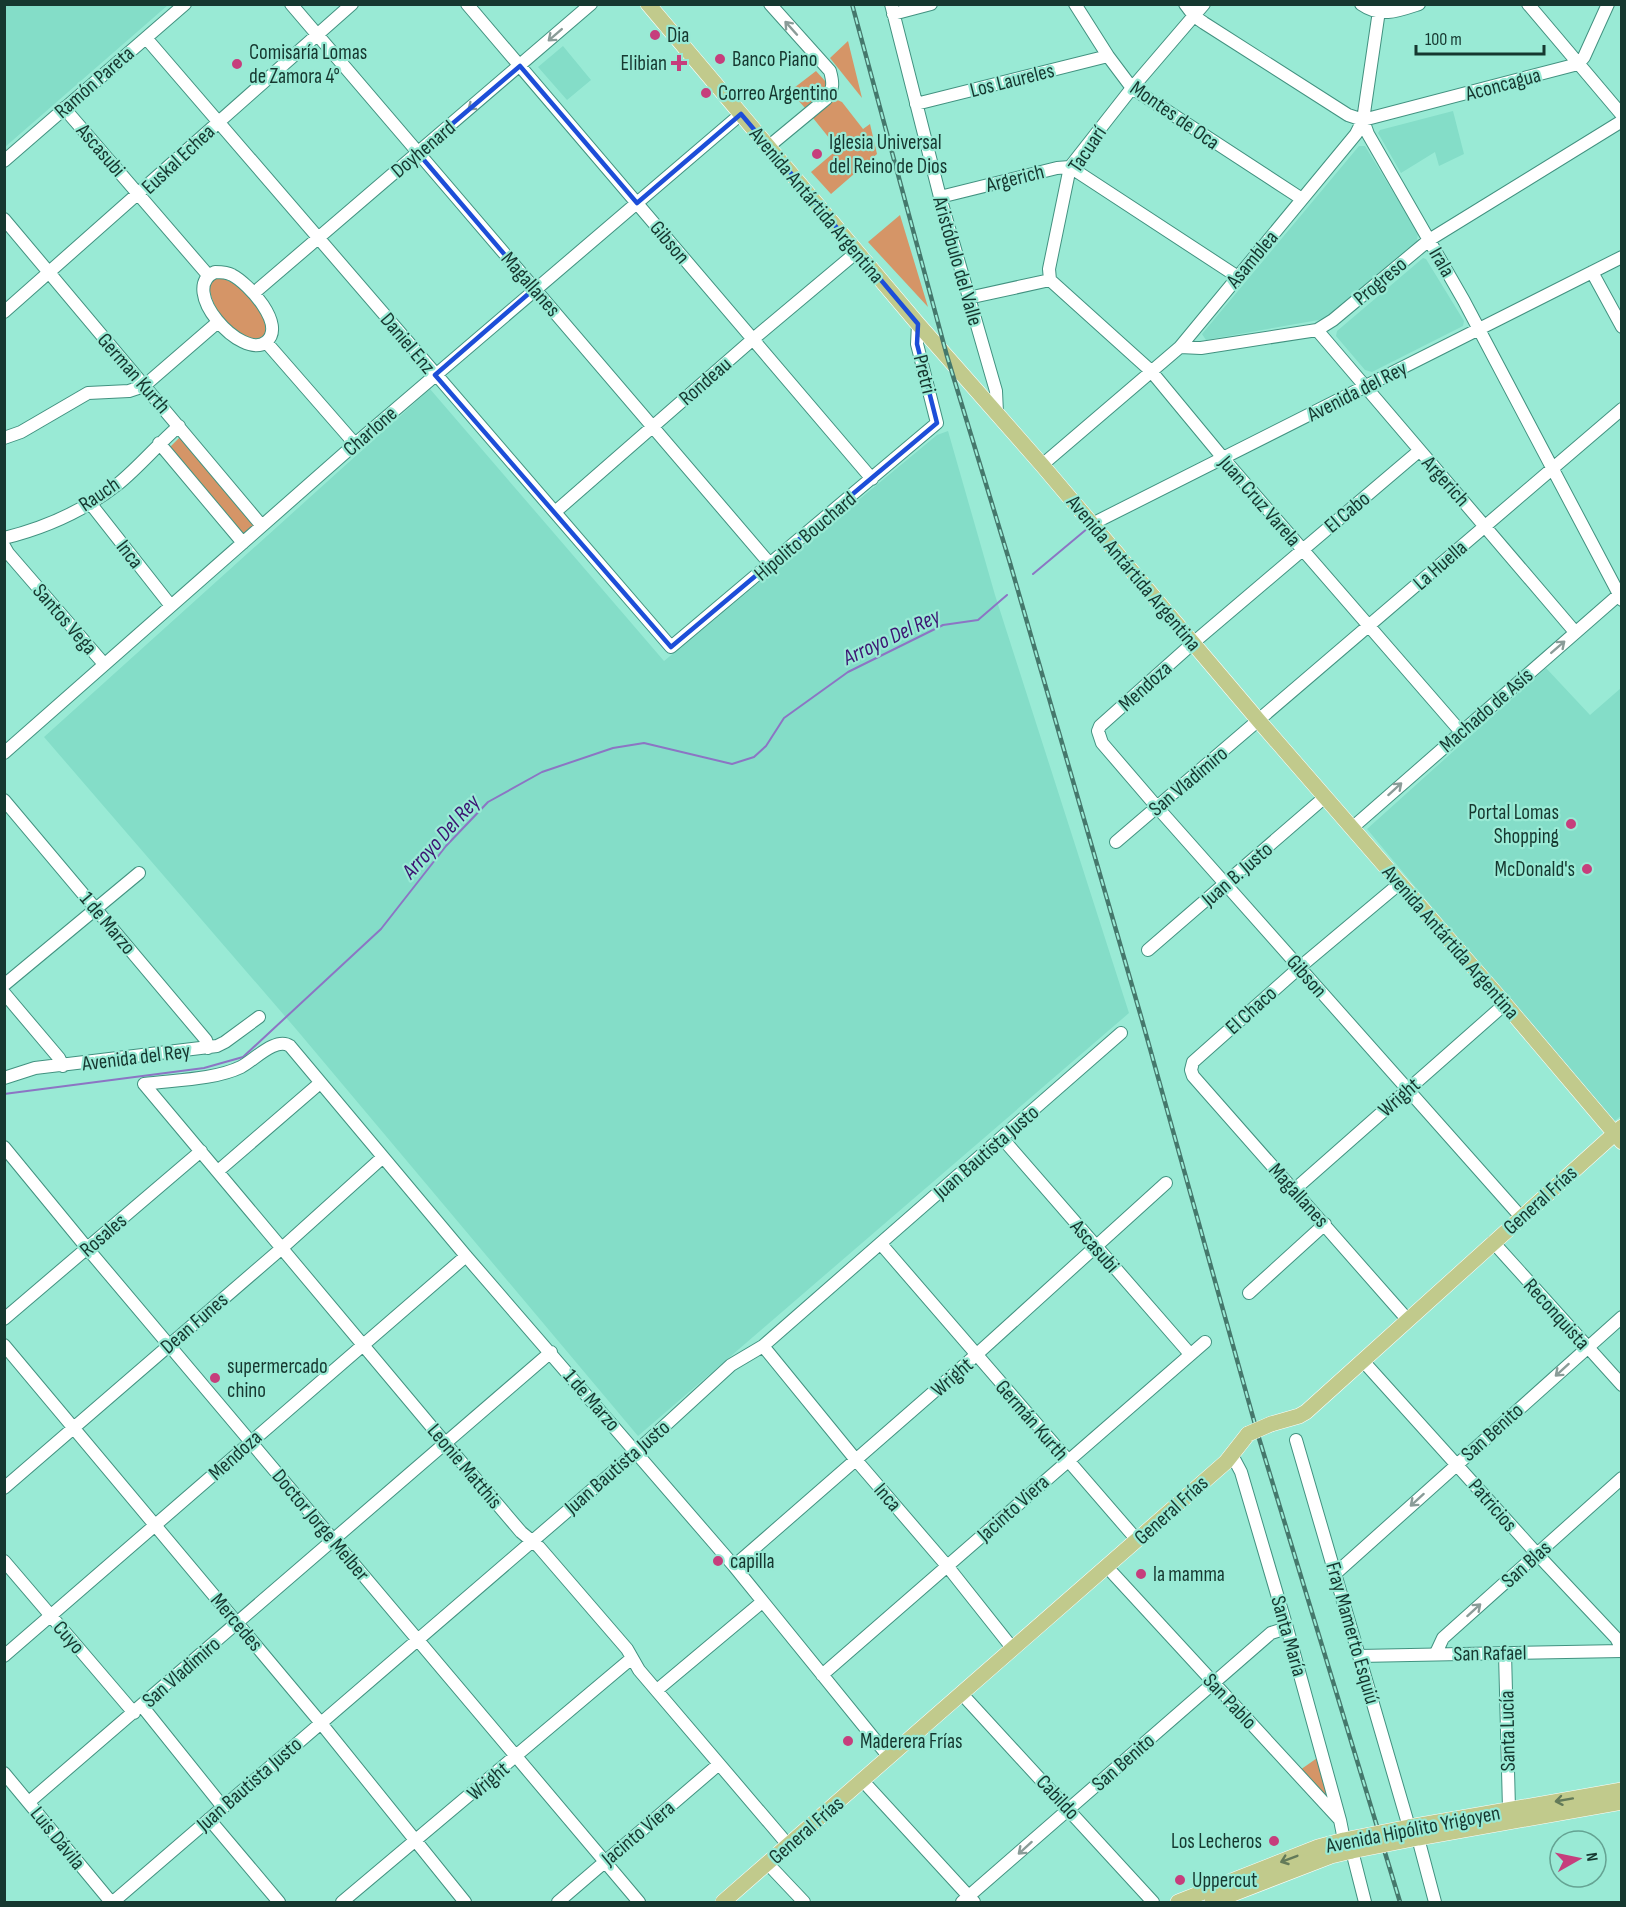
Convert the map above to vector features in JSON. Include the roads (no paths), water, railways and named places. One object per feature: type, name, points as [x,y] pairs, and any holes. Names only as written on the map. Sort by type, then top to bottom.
[{"type":"main road","name":"Avenida Antártida Argentina","points":[[648,4],[918,324],[1042,465],[1399,884],[1619,1134]]},
{"type":"main road","name":"General Frías","points":[[723,1902],[1107,1567],[1232,1455],[1248,1434],[1306,1412],[1521,1217],[1619,1134]]},
{"type":"main road","name":"Avenida Hipólito Yrigoyen","points":[[1178,1902],[1318,1847],[1348,1846],[1413,1833],[1509,1809],[1622,1790]]},
{"type":"main road","name":"Avenida Hipólito Yrigoyen","points":[[1413,1833],[1622,1802]]},
{"type":"main road","name":"Avenida Hipólito Yrigoyen","points":[[1212,1902],[1331,1856],[1348,1846]]},
{"type":"street","name":"Ramón Pareta","points":[[4,161],[184,4]]},
{"type":"street","name":"Magallanes","points":[[291,4],[770,564]]},
{"type":"street","name":"Euskal Echea","points":[[4,312],[352,4]]},
{"type":"street","name":"Gibson","points":[[467,4],[872,479]]},
{"type":"street","name":"Doyhenard","points":[[254,293],[591,4]]},
{"type":"street","points":[[768,147],[826,99],[832,92],[833,81],[830,71],[771,4]]},
{"type":"street","points":[[892,9],[931,4]]},
{"type":"street","name":"Montes de Oca","points":[[1075,4],[1108,56],[1132,88],[1302,199]]},
{"type":"street","points":[[1185,4],[1194,16],[1348,115],[1363,120]]},
{"type":"street","name":"Tacuarí","points":[[1050,279],[1048,269],[1070,167],[1132,88],[1204,4]]},
{"type":"street","points":[[1361,4],[1392,13],[1419,4]]},
{"type":"street","points":[[1528,4],[1622,115]]},
{"type":"street","points":[[1578,64],[1584,57],[1608,4]]},
{"type":"street","name":"Aristóbulo del Valle","points":[[892,9],[940,197],[996,391],[997,413]]},
{"type":"street","name":"Asamblea","points":[[1042,465],[1180,347],[1356,134],[1363,120],[1380,9]]},
{"type":"street","name":"Daniel Enz","points":[[146,38],[671,647]]},
{"type":"street","name":"Los Laureles","points":[[916,105],[1108,56]]},
{"type":"street","name":"Aconcagua","points":[[1363,120],[1578,64]]},
{"type":"street","name":"Ascasubi","points":[[64,108],[208,275]]},
{"type":"street","name":"Charlone","points":[[4,753],[355,444],[741,114]]},
{"type":"street","name":"Irala","points":[[1363,120],[1368,134],[1479,329],[1620,596]]},
{"type":"street","name":"Progreso","points":[[1180,347],[1201,348],[1317,330],[1333,320],[1429,240],[1622,121]]},
{"type":"street","name":"Argerich","points":[[940,197],[1057,168],[1070,167],[1238,277]]},
{"type":"street","name":"German Kurth","points":[[4,219],[262,526]]},
{"type":"street","name":"Rondeau","points":[[555,512],[652,426],[857,252]]},
{"type":"street","name":"Avenida del Rey","points":[[1092,524],[1622,257]]},
{"type":"street","points":[[215,272],[230,274],[254,293],[270,319],[270,335],[266,342],[260,345],[243,342],[218,322],[204,298],[204,281],[208,275],[215,272]]},
{"type":"street","points":[[1592,272],[1622,327]]},
{"type":"street","points":[[968,298],[1050,279]]},
{"type":"street","name":"Juan Cruz Varela","points":[[1050,279],[1151,371],[1223,458],[1461,732]]},
{"type":"street","points":[[4,438],[21,432],[88,393],[129,391],[144,386],[218,322]]},
{"type":"street","name":"Pretri","points":[[918,324],[917,344],[937,423]]},
{"type":"street","name":"Argerich","points":[[1317,330],[1419,451],[1486,525],[1575,632]]},
{"type":"street","points":[[266,342],[355,444]]},
{"type":"street","name":"La Huella","points":[[1259,721],[1622,409]]},
{"type":"street","name":"Hipolito Bouchard","points":[[671,647],[937,423]]},
{"type":"street","name":"Rauch","points":[[4,538],[37,529],[90,503],[120,482],[179,426]]},
{"type":"street","points":[[159,443],[243,543]]},
{"type":"street","name":"El Cabo","points":[[1194,643],[1419,451]]},
{"type":"street","name":"Inca","points":[[90,503],[171,606]]},
{"type":"street","name":"Santos Vega","points":[[4,546],[104,664]]},
{"type":"street","name":"Machado de Asís","points":[[1352,828],[1575,632],[1620,596]]},
{"type":"street","name":"Mendoza","points":[[1098,731],[1100,726],[1194,643]]},
{"type":"street","name":"San Vladimiro","points":[[1116,842],[1259,721]]},
{"type":"street","name":"Gibson","points":[[1098,731],[1102,743],[1157,807],[1521,1217]]},
{"type":"street","name":"Juan B. Justo","points":[[1148,950],[1325,797]]},
{"type":"street","name":"1 de Marzo","points":[[4,801],[206,1040],[208,1048]]},
{"type":"street","points":[[4,985],[139,873]]},
{"type":"street","name":"El Chaco","points":[[1191,1070],[1193,1062],[1300,967],[1399,884]]},
{"type":"street","points":[[4,993],[59,1058],[63,1066]]},
{"type":"street","name":"Wright","points":[[1294,1190],[1505,1004]]},
{"type":"street","name":"Avenida del Rey","points":[[4,1078],[24,1070],[208,1048],[225,1042],[259,1017]]},
{"type":"street","name":"Juan Bautista Justo","points":[[112,1902],[636,1452],[730,1365],[763,1346],[1121,1033]]},
{"type":"street","name":"Avenida del Rey","points":[[144,1084],[226,1073],[241,1067],[280,1043],[290,1046]]},
{"type":"street","name":"1 de Marzo","points":[[290,1046],[466,1256],[734,1566],[889,1757]]},
{"type":"street","name":"Magallanes","points":[[1191,1070],[1193,1076],[1407,1319]]},
{"type":"street","points":[[218,1171],[320,1083]]},
{"type":"street","name":"Leonie Matthis","points":[[144,1084],[521,1532],[539,1547],[632,1658],[639,1670],[789,1846]]},
{"type":"street","name":"Ascasubi","points":[[1002,1138],[1190,1354]]},
{"type":"street","name":"Doctor Jorge Melber","points":[[5,1150],[639,1902]]},
{"type":"street","name":"Rosales","points":[[4,1319],[201,1151]]},
{"type":"street","name":"Dean Funes","points":[[4,1488],[282,1248],[383,1157]]},
{"type":"street","name":"Wright","points":[[734,1566],[976,1355],[1166,1183]]},
{"type":"street","points":[[1249,1293],[1325,1224]]},
{"type":"street","name":"Reconquista","points":[[1493,1242],[1622,1385]]},
{"type":"street","name":"Germán Kurth","points":[[881,1244],[1137,1540]]},
{"type":"street","name":"Mendoza","points":[[4,1656],[466,1256]]},
{"type":"street","name":"San Benito","points":[[1336,1573],[1622,1317]]},
{"type":"street","name":"Jacinto Viera","points":[[822,1675],[1204,1342]]},
{"type":"street","name":"Mercedes","points":[[4,1345],[320,1722],[465,1902]]},
{"type":"street","name":"Inca","points":[[763,1346],[856,1460],[948,1567],[1013,1649]]},
{"type":"street","name":"San Vladimiro","points":[[29,1802],[551,1352]]},
{"type":"street","name":"Patricios","points":[[1363,1361],[1616,1638],[1622,1650]]},
{"type":"street","name":"Fray Mamerto Esquiú","points":[[1296,1440],[1359,1656],[1435,1902]]},
{"type":"street","name":"Santa María","points":[[1232,1455],[1241,1472],[1340,1820]]},
{"type":"street","name":"San Blas","points":[[1436,1653],[1443,1638],[1622,1479]]},
{"type":"street","name":"Cuyo","points":[[4,1561],[223,1807]]},
{"type":"street","name":"San Pablo","points":[[1107,1567],[1340,1820]]},
{"type":"street","points":[[657,1690],[762,1602]]},
{"type":"street","name":"San Benito","points":[[968,1901],[1069,1809],[1271,1633],[1287,1628]]},
{"type":"street","name":"San Rafael","points":[[1359,1656],[1622,1650]]},
{"type":"street","name":"Santa Lucía","points":[[1505,1653],[1509,1809]]},
{"type":"street","name":"Wright","points":[[342,1902],[632,1658]]},
{"type":"street","name":"Cabildo","points":[[962,1693],[1154,1902]]},
{"type":"street","name":"Jacinto Viera","points":[[558,1902],[719,1764]]},
{"type":"street","name":"Luis Dávila","points":[[4,1773],[112,1902]]},
{"type":"street","points":[[862,1780],[968,1901]]},
{"type":"street","points":[[209,1818],[279,1902]]},
{"type":"street","points":[[1340,1820],[1365,1902]]},
{"type":"street","points":[[768,1864],[804,1902]]},
{"type":"waterway","name":"Arroyo Del Rey","points":[[1033,574],[1088,528]]},
{"type":"waterway","name":"Arroyo Del Rey","points":[[4,1094],[204,1068],[243,1057],[381,929],[446,846],[488,802],[542,772],[613,748],[644,743],[732,764],[754,757],[766,746],[784,718],[848,672],[943,625],[978,620],[1007,595]]},
{"type":"railway","points":[[852,4],[947,356],[1010,563],[1142,1020],[1258,1435],[1400,1902]]},
{"type":"place","name":"Dia","points":[[655,35]]},
{"type":"place","name":"Banco Piano","points":[[720,59]]},
{"type":"place","name":"Elibian","points":[[679,63]]},
{"type":"place","name":"Comisaría Lomas de Zamora 4°","points":[[237,64]]},
{"type":"place","name":"Correo Argentino","points":[[706,93]]},
{"type":"place","name":"Iglesia Universal del Reino de Dios","points":[[817,154]]},
{"type":"place","name":"Portal Lomas Shopping","points":[[1571,824]]},
{"type":"place","name":"McDonald's","points":[[1587,869]]},
{"type":"place","name":"supermercado chino","points":[[215,1378]]},
{"type":"place","name":"capilla","points":[[718,1561]]},
{"type":"place","name":"la mamma","points":[[1141,1574]]},
{"type":"place","name":"Maderera Frías","points":[[848,1741]]},
{"type":"place","name":"Los Lecheros","points":[[1274,1841]]},
{"type":"place","name":"Uppercut","points":[[1180,1880]]}]
